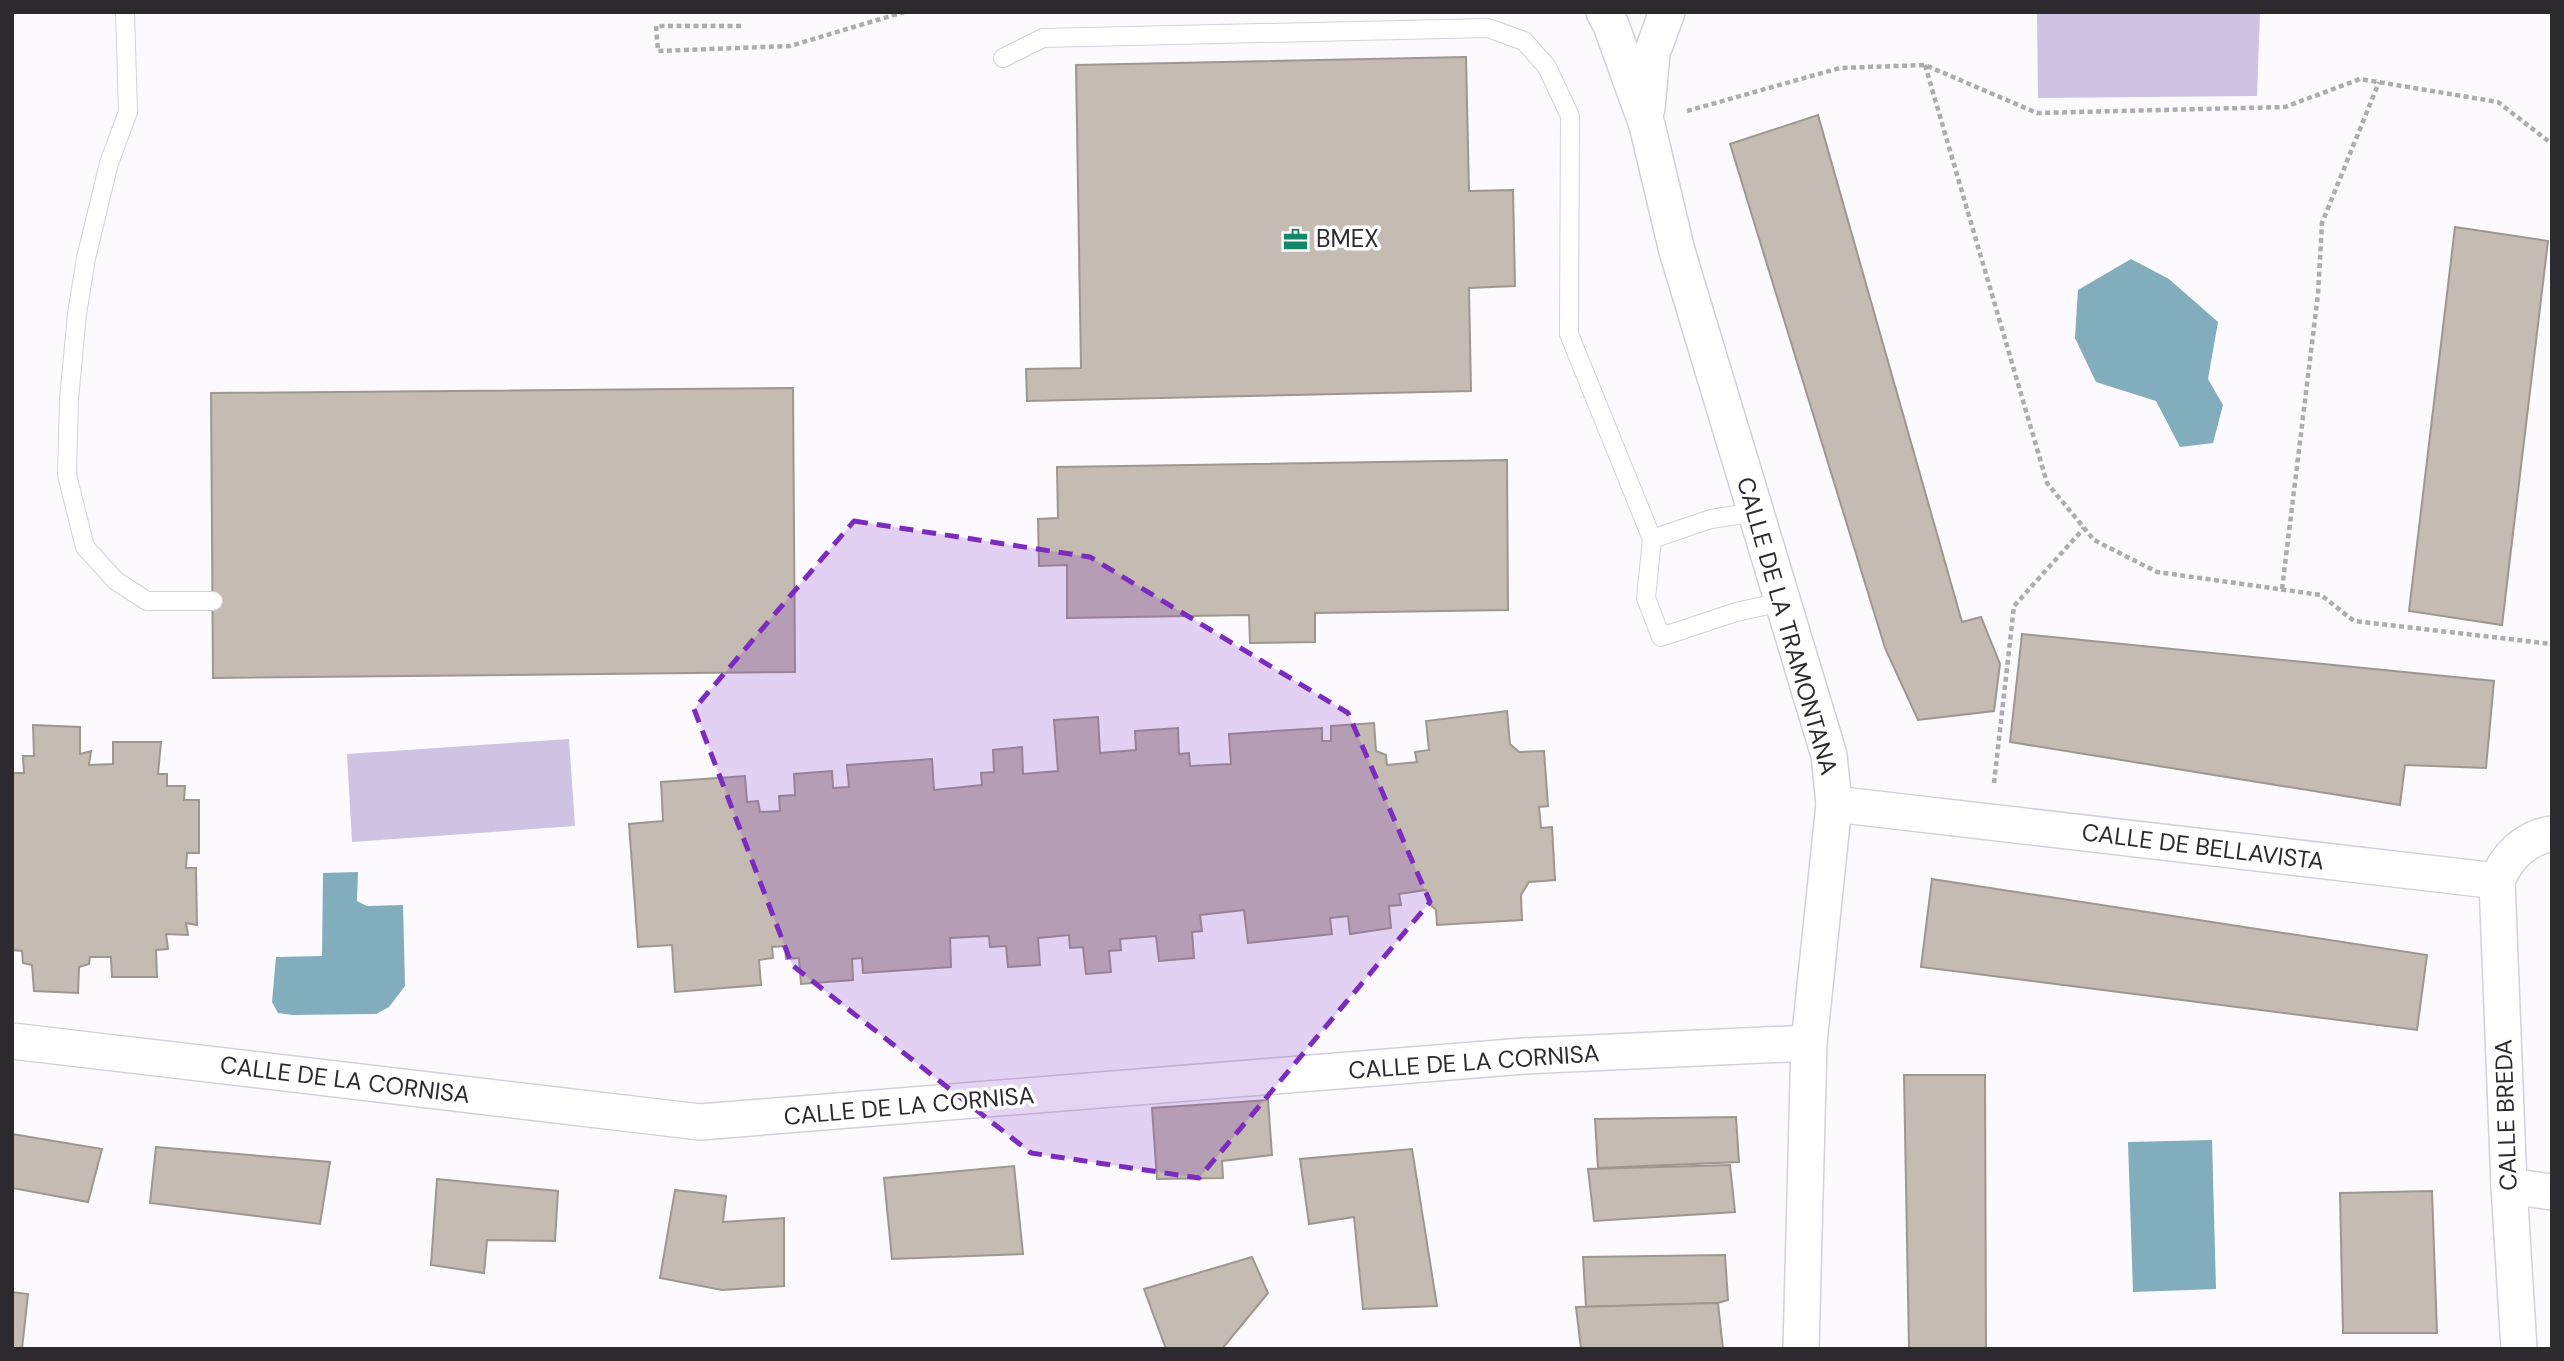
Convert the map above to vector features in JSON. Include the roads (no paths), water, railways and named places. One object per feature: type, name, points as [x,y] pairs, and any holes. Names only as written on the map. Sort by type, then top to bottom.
[{"type":"street","name":"CALLE DE LA TRAMONTANA","points":[[1604,12],[1616,37],[1647,125],[1677,251],[1829,755],[1834,804],[1808,1043],[1801,1349]]},
{"type":"street","name":"CALLE DE LA TRAMONTANA","points":[[1647,125],[1652,53],[1667,12]]},
{"type":"street","name":"CALLE DE BELLAVISTA","points":[[1834,804],[2497,881]]},
{"type":"street","points":[[2497,881],[2502,867],[2514,852],[2551,826]]},
{"type":"street","name":"CALLE BREDA","points":[[2497,881],[2509,1186],[2519,1349]]},
{"type":"street","name":"CALLE DE LA CORNISA","points":[[12,1041],[700,1122],[1524,1056],[1808,1043]]},
{"type":"street","points":[[2509,1186],[2552,1192]]},
{"type":"lane","points":[[125,12],[128,112],[109,163],[86,258],[77,314],[69,399],[67,475],[85,547],[116,581],[147,601],[213,601]]},
{"type":"lane","points":[[1003,58],[1043,38],[1488,28],[1524,41],[1548,67],[1570,116],[1570,334],[1652,539],[1646,598],[1661,637],[1736,611],[1783,602]]},
{"type":"lane","points":[[1652,539],[1711,519],[1755,512]]},
{"type":"water","points":[[2131,259],[2169,279],[2218,322],[2208,379],[2223,405],[2213,443],[2180,447],[2156,401],[2096,382],[2075,338],[2078,290]]},
{"type":"water","points":[[358,872],[357,901],[367,906],[403,905],[405,986],[389,1007],[376,1014],[278,1013],[272,1002],[276,957],[322,956],[323,873]]},
{"type":"water","points":[[2212,1140],[2216,1289],[2133,1292],[2128,1142]]},
{"type":"place","name":"BMEX","points":[[1296,239]]}]
